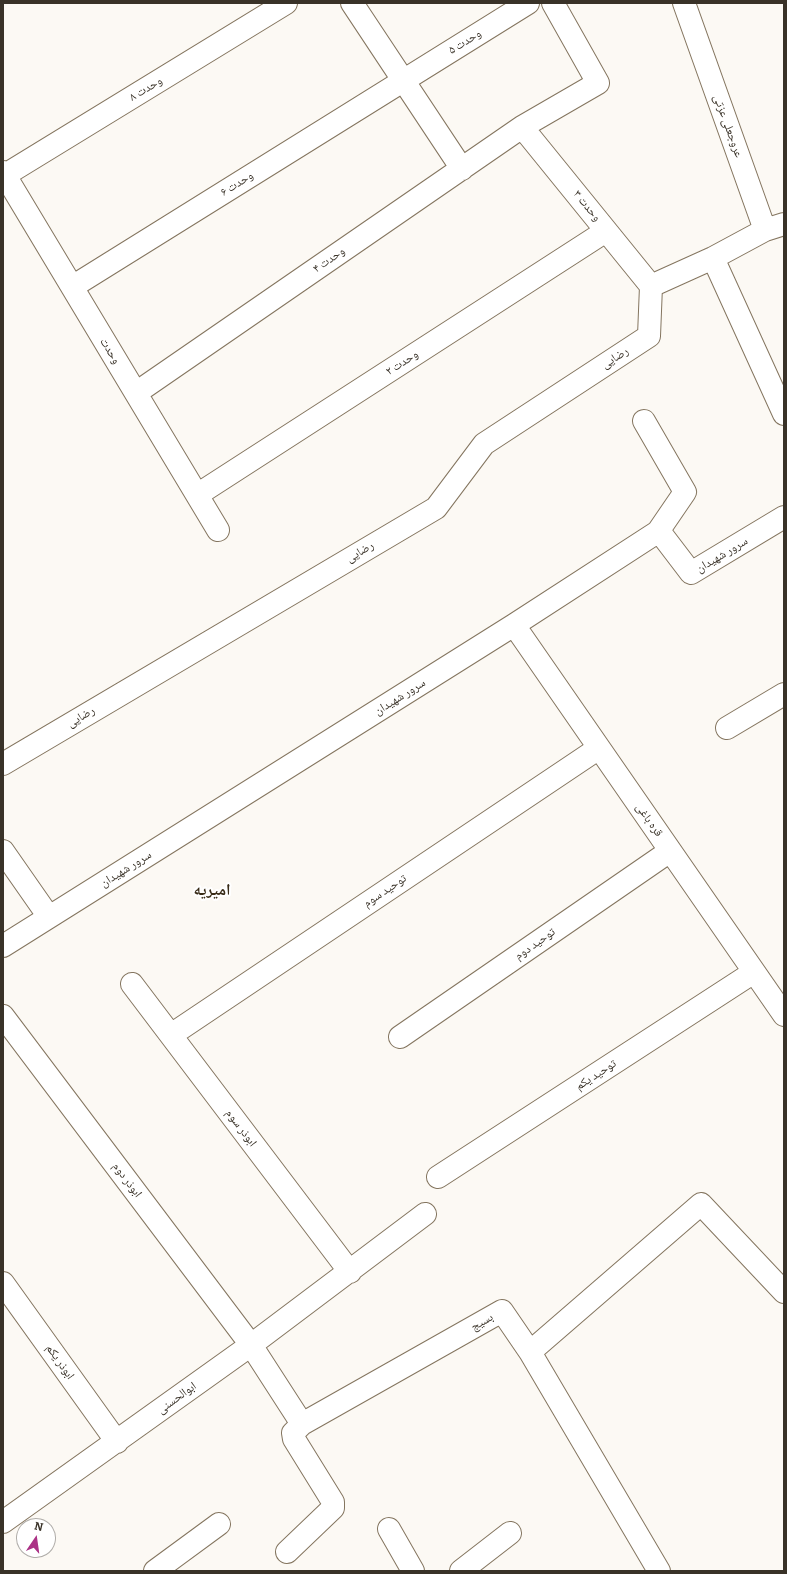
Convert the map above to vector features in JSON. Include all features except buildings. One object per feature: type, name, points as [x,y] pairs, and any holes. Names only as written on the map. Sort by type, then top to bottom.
[{"type":"street","name":"وحدت ۸","points":[[4,174],[286,3]]},
{"type":"street","points":[[352,3],[462,169]]},
{"type":"street","name":"وحدت ۵","points":[[403,81],[528,3]]},
{"type":"street","name":"وحدت ۴","points":[[136,393],[522,127],[598,83],[554,3]]},
{"type":"street","name":"عروجعلی عزتی","points":[[684,3],[775,227]]},
{"type":"street","name":"وحدت ۶","points":[[72,287],[403,81]]},
{"type":"street","name":"وحدت ۳","points":[[522,127],[651,286]]},
{"type":"street","name":"وحدت","points":[[4,174],[218,530]]},
{"type":"street","points":[[651,286],[713,258],[775,227]]},
{"type":"street","name":"وحدت ۲","points":[[197,495],[606,230]]},
{"type":"street","points":[[713,258],[784,414]]},
{"type":"street","name":"رضایی","points":[[3,764],[436,508],[484,444],[649,336],[651,286]]},
{"type":"street","points":[[644,421],[685,492],[657,533]]},
{"type":"street","name":"سرور شهیدان","points":[[3,946],[514,625],[659,531],[692,573],[784,517]]},
{"type":"street","name":"قره باغی","points":[[514,625],[784,1015]]},
{"type":"street","points":[[727,728],[784,694]]},
{"type":"street","name":"توحید سوم","points":[[171,1035],[599,748]]},
{"type":"street","points":[[3,851],[49,917]]},
{"type":"street","name":"توحید دوم","points":[[400,1037],[670,851]]},
{"type":"street","name":"توحید یکم","points":[[438,1178],[754,972]]},
{"type":"street","name":"ابوذر سوم","points":[[132,984],[350,1272]]},
{"type":"street","name":"ابوذر دوم","points":[[3,1016],[251,1345]]},
{"type":"street","points":[[530,1352],[701,1204],[784,1292]]},
{"type":"street","points":[[350,1272],[425,1214]]},
{"type":"street","name":"ابوالحسنی","points":[[3,1522],[251,1345],[350,1272]]},
{"type":"street","name":"ابوذر یکم","points":[[3,1283],[116,1442]]},
{"type":"street","name":"بسیج","points":[[302,1424],[502,1311],[530,1352],[659,1571]]},
{"type":"street","points":[[251,1345],[302,1424],[293,1433],[294,1440],[333,1502],[333,1508],[287,1552]]},
{"type":"street","points":[[155,1571],[219,1524]]},
{"type":"street","points":[[389,1529],[413,1571]]},
{"type":"street","points":[[461,1571],[510,1533]]},
{"type":"district","name":"امیریه","points":[[212,891]]}]
